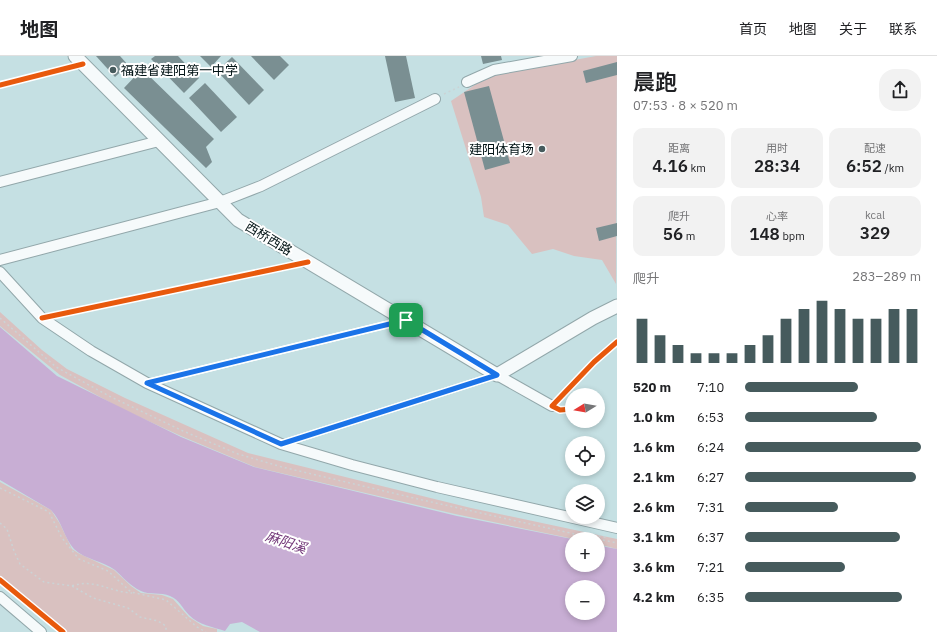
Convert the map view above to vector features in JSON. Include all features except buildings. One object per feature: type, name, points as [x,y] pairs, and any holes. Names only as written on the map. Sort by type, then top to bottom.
[{"type":"main road","name":"西桥西路","points":[[75,56],[238,220],[497,375]]},
{"type":"main road","points":[[497,375],[593,318],[617,306]]},
{"type":"street","points":[[467,82],[494,70],[572,56]]},
{"type":"street","points":[[0,260],[220,202],[261,186],[435,99]]},
{"type":"street","points":[[0,182],[159,141]]},
{"type":"street","points":[[0,272],[42,318],[91,351],[147,383],[281,444],[352,465],[437,487],[617,528]]},
{"type":"street","points":[[497,375],[552,406]]},
{"type":"street","points":[[0,597],[41,632]]},
{"type":"path","points":[[435,99],[467,82]]},
{"type":"path","points":[[0,488],[49,512],[62,538],[73,554],[79,559],[108,571],[134,593]]},
{"type":"path","points":[[0,523],[7,529],[20,564],[33,575],[44,582],[72,586],[93,598],[128,608],[140,617],[158,621],[166,626],[166,632]]},
{"type":"path","points":[[605,541],[617,544]]},
{"type":"path","points":[[72,586],[80,583],[91,583],[123,592],[166,600],[197,627],[206,632]]},
{"type":"shaded area","name":"建阳体育场","points":[[596,56],[617,56],[616,297],[616,284],[602,260],[574,256],[553,249],[532,254],[508,225],[484,217],[481,197],[451,101],[488,76]]},
{"type":"shaded area","points":[[0,312],[42,350],[67,369],[125,398],[248,453],[471,508],[584,532],[565,532],[565,537],[455,514],[255,467],[122,409],[60,375],[0,326]]},
{"type":"shaded area","points":[[0,482],[51,510],[60,524],[72,549],[114,570],[141,593],[162,595],[173,599],[189,617],[203,626],[217,629],[217,632],[66,632],[0,577]]},
{"type":"shaded area","points":[[605,536],[617,539],[617,549],[605,546]]},
{"type":"water","name":"麻阳溪","points":[[0,327],[57,376],[181,437],[254,467],[457,516],[565,538],[565,572],[605,572],[605,547],[617,549],[617,632],[260,632],[242,622],[230,624],[225,631],[197,621],[189,615],[179,602],[173,598],[163,594],[141,591],[130,584],[115,570],[79,553],[71,545],[58,519],[51,510],[0,480]]},
{"type":"cycle path","points":[[0,85],[83,64]]},
{"type":"cycle path","points":[[42,318],[308,262]]},
{"type":"cycle path","points":[[147,383],[406,320]]},
{"type":"cycle path","points":[[569,388],[594,362],[617,342]]},
{"type":"cycle path","points":[[281,444],[497,375]]},
{"type":"cycle path","points":[[565,392],[552,406],[560,410],[565,410]]},
{"type":"cycle path","points":[[0,580],[63,632]]},
{"type":"place","name":"福建省建阳第一中学","points":[[113,70]]},
{"type":"place","name":"建阳体育场","points":[[542,149]]},
{"type":"route","points":[[406,320],[497,375],[281,444],[147,383],[406,320]]}]
